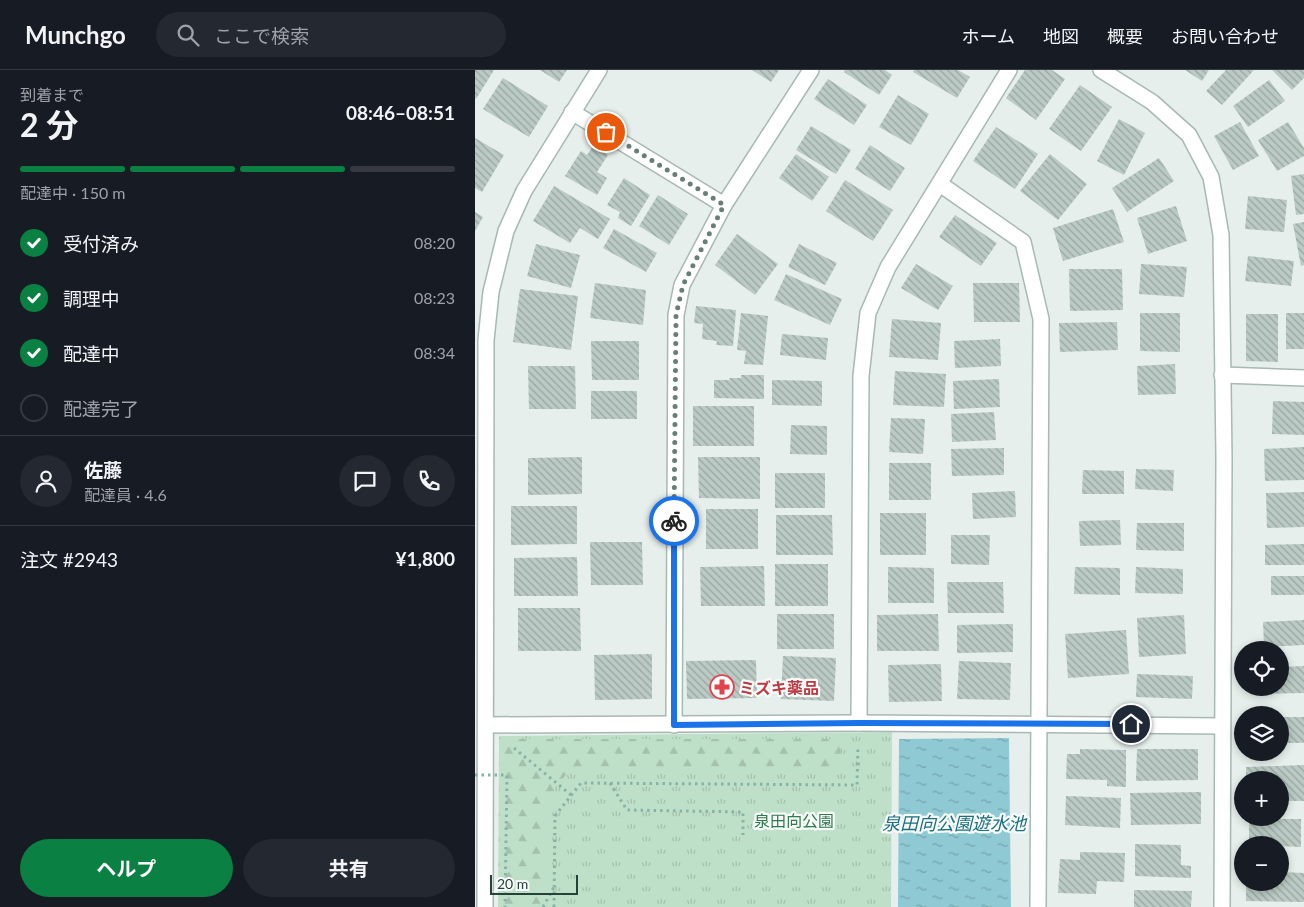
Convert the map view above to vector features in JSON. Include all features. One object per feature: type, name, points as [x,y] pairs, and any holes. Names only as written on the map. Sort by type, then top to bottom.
[{"type":"street","points":[[485,907],[486,725],[481,337],[507,230],[524,191],[599,70]]},
{"type":"street","points":[[674,725],[676,315],[683,285],[724,205],[811,70]]},
{"type":"street","points":[[859,723],[861,376],[868,313],[888,267],[1009,70]]},
{"type":"street","points":[[1101,70],[1152,102],[1189,135],[1211,177],[1221,235],[1224,458],[1222,907]]},
{"type":"street","points":[[572,112],[724,205]]},
{"type":"street","points":[[940,184],[1023,242],[1041,319],[1038,907]]},
{"type":"street","points":[[1222,376],[1304,378]]},
{"type":"street","points":[[486,725],[1039,723],[1222,726]]},
{"type":"path","points":[[554,907],[555,816],[581,783],[857,785],[859,723]]},
{"type":"path","points":[[486,725],[571,795]]},
{"type":"path","points":[[475,775],[507,775],[505,907]]},
{"type":"path","points":[[610,783],[627,810],[743,812],[743,835]]},
{"type":"path","points":[[543,907],[554,887]]},
{"type":"green space","name":"泉田向公園","points":[[892,732],[891,907],[498,907],[499,736]]},
{"type":"green space","points":[[499,739],[835,739],[841,747],[840,759],[836,769],[571,769],[546,798],[546,907],[500,907]]},
{"type":"water","name":"泉田向公園遊水池","points":[[1009,738],[1011,907],[898,907],[899,739]]},
{"type":"building","points":[[475,70],[494,70],[476,99],[475,98]]},
{"type":"building","points":[[540,70],[567,70],[559,82]]},
{"type":"building","points":[[752,70],[779,70],[771,82]]},
{"type":"building","points":[[845,70],[885,70],[892,75],[879,95],[844,72]]},
{"type":"building","points":[[914,70],[958,70],[970,77],[957,98],[913,72]]},
{"type":"building","points":[[1025,70],[1052,70],[1065,79],[1036,120],[1006,98]]},
{"type":"building","points":[[1185,70],[1209,70],[1202,81]]},
{"type":"building","points":[[1226,70],[1254,70],[1222,105],[1206,91]]},
{"type":"building","points":[[1272,70],[1304,70],[1304,78],[1292,90]]},
{"type":"building","points":[[503,78],[548,106],[529,137],[483,109]]},
{"type":"building","points":[[828,79],[867,105],[854,125],[814,99]]},
{"type":"building","points":[[1269,80],[1285,101],[1248,127],[1233,106]]},
{"type":"building","points":[[1080,85],[1112,107],[1081,151],[1049,129]]},
{"type":"building","points":[[898,95],[929,114],[911,145],[879,127]]},
{"type":"building","points":[[1119,119],[1145,133],[1124,175],[1097,161]]},
{"type":"building","points":[[1240,122],[1259,156],[1233,170],[1214,136]]},
{"type":"building","points":[[1288,122],[1304,148],[1304,156],[1277,171],[1258,140]]},
{"type":"building","points":[[811,126],[851,150],[836,174],[796,150]]},
{"type":"building","points":[[996,127],[1038,154],[1015,189],[973,161]]},
{"type":"building","points":[[475,138],[504,155],[482,192],[475,188]]},
{"type":"building","points":[[870,145],[905,168],[890,191],[855,169]]},
{"type":"building","points":[[593,146],[608,155],[597,172],[607,178],[597,195],[565,176],[581,151],[587,155]]},
{"type":"building","points":[[796,154],[829,177],[812,201],[779,178]]},
{"type":"building","points":[[1050,154],[1087,184],[1058,220],[1020,191]]},
{"type":"building","points":[[1159,158],[1174,181],[1127,212],[1112,188]]},
{"type":"building","points":[[1304,174],[1304,214],[1296,215],[1291,176]]},
{"type":"building","points":[[624,178],[650,195],[631,226],[618,218],[620,212],[607,205]]},
{"type":"building","points":[[845,180],[893,210],[873,241],[826,211]]},
{"type":"building","points":[[554,186],[610,219],[598,239],[580,228],[570,243],[533,221]]},
{"type":"building","points":[[658,195],[688,214],[669,245],[639,226]]},
{"type":"building","points":[[1248,196],[1287,200],[1284,232],[1245,229]]},
{"type":"building","points":[[1176,206],[1187,241],[1148,254],[1137,218]]},
{"type":"building","points":[[1113,209],[1124,242],[1063,261],[1053,228]]},
{"type":"building","points":[[475,212],[483,217],[475,231]]},
{"type":"building","points":[[955,215],[997,243],[981,266],[939,237]]},
{"type":"building","points":[[1304,222],[1304,265],[1301,266],[1293,224]]},
{"type":"building","points":[[614,229],[657,253],[646,272],[603,248]]},
{"type":"building","points":[[737,234],[778,264],[755,295],[715,265]]},
{"type":"building","points":[[536,244],[580,255],[571,288],[527,276]]},
{"type":"building","points":[[799,244],[837,263],[825,285],[788,267]]},
{"type":"building","points":[[1248,256],[1294,261],[1291,286],[1245,281]]},
{"type":"building","points":[[916,264],[953,286],[938,310],[901,288]]},
{"type":"building","points":[[1141,264],[1187,267],[1184,297],[1139,294]]},
{"type":"building","points":[[1069,269],[1122,269],[1123,310],[1070,311]]},
{"type":"building","points":[[786,274],[842,299],[830,325],[774,300]]},
{"type":"building","points":[[595,283],[646,290],[643,325],[590,318]]},
{"type":"building","points":[[973,283],[1019,283],[1020,322],[974,322]]},
{"type":"building","points":[[520,289],[578,296],[571,350],[513,342]]},
{"type":"building","points":[[696,306],[736,310],[733,346],[716,345],[717,341],[702,339],[703,324],[694,323]]},
{"type":"building","points":[[741,313],[768,316],[763,365],[744,364],[746,351],[737,350]]},
{"type":"building","points":[[1140,313],[1180,313],[1180,352],[1140,351]]},
{"type":"building","points":[[1286,313],[1304,313],[1304,349],[1286,349]]},
{"type":"building","points":[[1246,314],[1278,314],[1278,362],[1246,361]]},
{"type":"building","points":[[892,319],[941,323],[938,360],[889,357]]},
{"type":"building","points":[[1117,322],[1118,350],[1060,352],[1059,323]]},
{"type":"building","points":[[782,334],[828,338],[826,360],[780,355]]},
{"type":"building","points":[[1000,339],[1001,366],[955,368],[954,341]]},
{"type":"building","points":[[591,341],[639,341],[639,380],[592,380]]},
{"type":"building","points":[[1175,364],[1176,394],[1138,395],[1137,366]]},
{"type":"building","points":[[528,366],[575,366],[576,409],[529,409]]},
{"type":"building","points":[[895,371],[946,374],[944,407],[893,405]]},
{"type":"building","points":[[741,375],[764,375],[764,399],[714,398],[714,380],[741,378]]},
{"type":"building","points":[[999,379],[1000,407],[954,409],[953,381]]},
{"type":"building","points":[[772,380],[822,381],[822,406],[772,405]]},
{"type":"building","points":[[591,391],[637,391],[637,419],[591,419]]},
{"type":"building","points":[[1273,401],[1304,402],[1304,435],[1272,434]]},
{"type":"building","points":[[693,406],[754,406],[754,446],[693,446]]},
{"type":"building","points":[[994,412],[996,440],[952,442],[951,414]]},
{"type":"building","points":[[891,418],[925,419],[923,454],[889,452]]},
{"type":"building","points":[[791,425],[827,426],[827,455],[790,454]]},
{"type":"building","points":[[1304,447],[1304,480],[1265,481],[1264,449]]},
{"type":"building","points":[[1004,448],[1004,475],[952,476],[951,449]]},
{"type":"building","points":[[582,457],[582,494],[528,495],[528,458]]},
{"type":"building","points":[[698,457],[760,457],[760,499],[699,498]]},
{"type":"building","points":[[889,463],[931,463],[931,500],[889,500]]},
{"type":"building","points":[[1136,469],[1174,470],[1173,491],[1135,489]]},
{"type":"building","points":[[1083,470],[1124,471],[1124,494],[1082,494]]},
{"type":"building","points":[[775,473],[825,473],[825,508],[775,508]]},
{"type":"building","points":[[1015,491],[1016,517],[973,519],[972,493]]},
{"type":"building","points":[[1304,492],[1304,527],[1267,528],[1266,493]]},
{"type":"building","points":[[511,506],[577,506],[577,544],[511,545]]},
{"type":"building","points":[[706,509],[758,509],[758,549],[706,549]]},
{"type":"building","points":[[880,513],[926,513],[926,555],[880,555]]},
{"type":"building","points":[[776,515],[832,515],[833,555],[776,555]]},
{"type":"building","points":[[1120,520],[1121,545],[1080,546],[1079,521]]},
{"type":"building","points":[[1137,523],[1184,523],[1184,551],[1136,550]]},
{"type":"building","points":[[951,535],[990,535],[989,565],[951,564]]},
{"type":"building","points":[[590,542],[642,542],[643,585],[591,585]]},
{"type":"building","points":[[1304,544],[1304,565],[1265,565],[1265,545]]},
{"type":"building","points":[[577,557],[578,596],[514,596],[514,558]]},
{"type":"building","points":[[775,564],[828,564],[828,606],[775,606]]},
{"type":"building","points":[[764,566],[765,606],[701,606],[700,567]]},
{"type":"building","points":[[888,567],[934,568],[934,603],[888,603]]},
{"type":"building","points":[[1075,567],[1120,568],[1120,595],[1074,594]]},
{"type":"building","points":[[1136,567],[1183,569],[1183,594],[1135,593]]},
{"type":"building","points":[[1271,576],[1304,576],[1304,595],[1271,595]]},
{"type":"building","points":[[947,582],[1003,582],[1004,613],[948,613]]},
{"type":"building","points":[[518,608],[580,608],[581,651],[518,651]]},
{"type":"building","points":[[777,614],[834,614],[834,649],[777,649]]},
{"type":"building","points":[[938,614],[939,651],[877,651],[877,615]]},
{"type":"building","points":[[1184,615],[1186,654],[1139,657],[1137,618]]},
{"type":"building","points":[[1304,620],[1304,645],[1289,646],[1289,641],[1264,641],[1263,622]]},
{"type":"building","points":[[1013,624],[1013,652],[957,653],[957,625]]},
{"type":"building","points":[[1126,630],[1129,674],[1068,678],[1065,634]]},
{"type":"building","points":[[652,654],[652,699],[595,700],[594,655]]},
{"type":"building","points":[[783,656],[836,658],[834,701],[781,699]]},
{"type":"building","points":[[756,660],[757,698],[687,699],[686,661]]},
{"type":"building","points":[[959,661],[1011,663],[1010,700],[957,699]]},
{"type":"building","points":[[941,664],[942,701],[889,702],[888,665]]},
{"type":"building","points":[[1304,666],[1304,693],[1289,693],[1289,667]]},
{"type":"building","points":[[1137,674],[1193,676],[1192,699],[1136,697]]},
{"type":"building","points":[[1289,717],[1304,717],[1304,743],[1289,743]]},
{"type":"building","points":[[1080,749],[1126,750],[1126,787],[1107,786],[1107,780],[1066,779],[1067,754],[1080,754]]},
{"type":"building","points":[[1137,749],[1198,749],[1198,780],[1136,781]]},
{"type":"building","points":[[1304,765],[1304,801],[1289,801],[1289,771],[1246,771],[1246,767]]},
{"type":"building","points":[[1201,792],[1201,824],[1131,825],[1130,793]]},
{"type":"building","points":[[1066,796],[1121,798],[1120,828],[1065,825]]},
{"type":"building","points":[[1289,819],[1301,819],[1301,847],[1289,847],[1289,836],[1249,836],[1249,826],[1289,826]]},
{"type":"building","points":[[1135,844],[1181,845],[1181,865],[1191,866],[1191,878],[1135,876]]},
{"type":"building","points":[[1080,852],[1125,853],[1124,882],[1097,881],[1096,894],[1058,893],[1060,859],[1080,860]]},
{"type":"building","points":[[1289,872],[1304,873],[1304,902],[1246,901],[1246,891],[1289,891]]},
{"type":"building","points":[[1134,890],[1192,891],[1191,907],[1134,907]]},
{"type":"way so far","points":[[606,132],[724,205],[683,285],[676,315],[674,521]]},
{"type":"place","name":"ミズキ薬品","points":[[722,687]]},
{"type":"route","points":[[674,521],[674,725],[859,723],[1131,724]]}]
